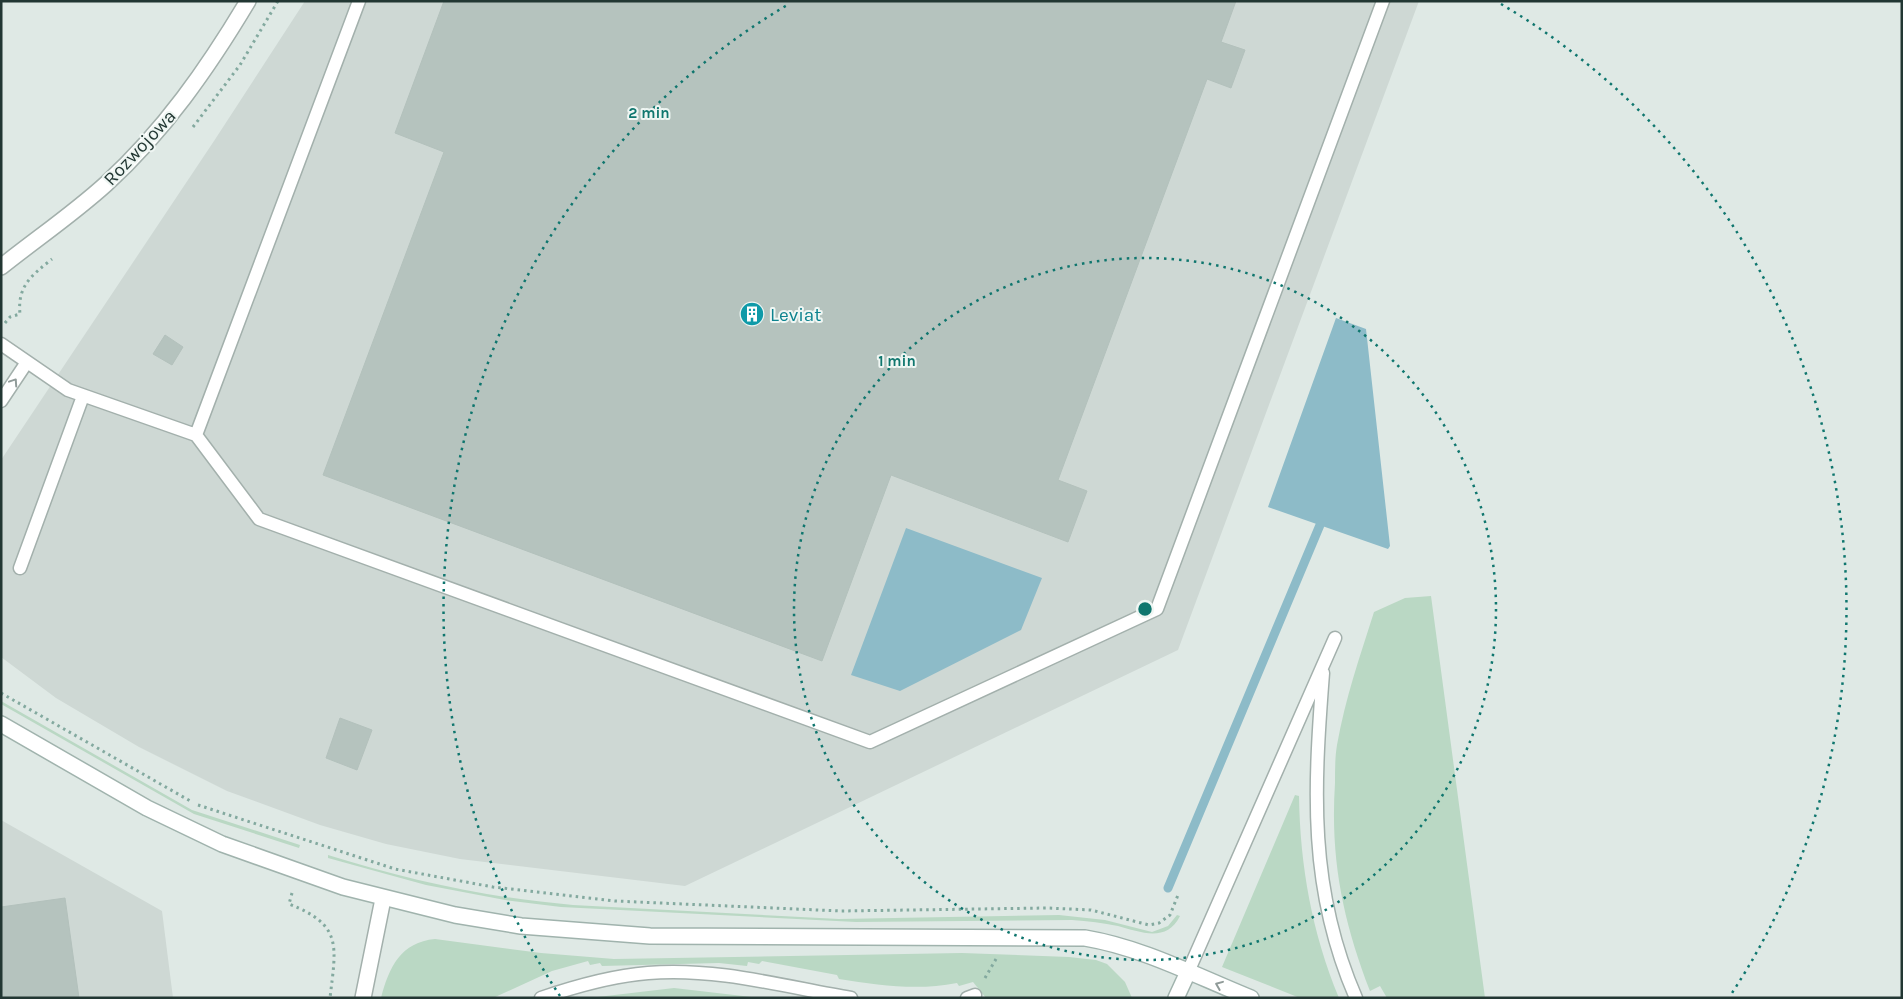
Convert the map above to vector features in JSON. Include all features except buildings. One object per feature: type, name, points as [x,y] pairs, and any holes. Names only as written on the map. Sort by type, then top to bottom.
[{"type":"street","name":"Rozwojowa","points":[[1,267],[59,224],[106,183],[150,140],[194,87],[248,1]]},
{"type":"street","points":[[1,724],[186,828],[313,877],[382,899],[455,915],[521,926],[641,936],[838,939],[1086,938],[1113,943],[1142,952],[1251,998]]},
{"type":"street","points":[[363,998],[382,899]]},
{"type":"street","points":[[1176,998],[1188,972]]},
{"type":"lane","points":[[196,434],[359,1]]},
{"type":"lane","points":[[1,344],[68,390],[196,434],[259,520],[870,742],[1157,609],[1383,1]]},
{"type":"lane","points":[[1,401],[28,362]]},
{"type":"lane","points":[[20,568],[83,396]]},
{"type":"lane","points":[[1188,972],[1334,638]]},
{"type":"lane","points":[[1324,663],[1316,789],[1319,856],[1322,886],[1334,941],[1356,998]]},
{"type":"lane","points":[[541,998],[610,978],[650,973],[685,973],[722,976],[852,998]]},
{"type":"path","points":[[1,693],[132,769],[208,809],[395,869],[492,887],[615,901],[841,911],[1047,908],[1091,910],[1149,924],[1159,923],[1170,915],[1178,895]]},
{"type":"path","points":[[289,904],[311,913],[322,921],[331,932],[335,947],[330,998]]},
{"type":"path","points":[[971,996],[1009,937]]},
{"type":"shaded area","points":[[305,1],[1419,1],[1178,650],[685,886],[460,859],[386,844],[320,825],[227,791],[139,747],[56,698],[1,657],[1,460]]},
{"type":"shaded area","points":[[1,820],[162,911],[173,998],[1,998]]},
{"type":"green space","points":[[1431,596],[1485,998],[1387,998],[1380,986],[1370,991],[1352,940],[1340,889],[1335,838],[1335,764],[1340,728],[1358,661],[1374,612],[1405,598]]},
{"type":"green space","points":[[1,701],[192,810],[300,845],[299,848],[194,814],[1,704]]},
{"type":"green space","points":[[1295,795],[1299,796],[1302,848],[1309,899],[1321,949],[1339,998],[1300,998],[1222,967]]},
{"type":"green space","points":[[328,855],[449,887],[511,898],[573,905],[839,919],[1059,915],[1105,920],[1152,932],[1168,926],[1177,915],[1180,916],[1168,930],[1160,933],[1144,933],[1107,924],[1072,920],[856,922],[561,907],[505,900],[426,885],[328,858]]},
{"type":"green space","points":[[435,939],[541,953],[614,959],[962,953],[1069,957],[1096,960],[1107,964],[1125,982],[1132,998],[986,998],[973,982],[959,986],[957,983],[927,987],[883,985],[839,979],[837,975],[762,961],[759,964],[748,962],[747,966],[719,963],[602,966],[600,963],[590,965],[588,961],[552,971],[493,998],[381,998],[388,976],[398,958],[413,945]]},
{"type":"green space","points":[[674,988],[760,998],[589,998]]},
{"type":"water","points":[[1336,318],[1366,329],[1390,546],[1388,549],[1268,507]]},
{"type":"water","points":[[906,528],[1042,578],[1021,630],[900,691],[851,675]]},
{"type":"waterway","points":[[1168,888],[1320,525]]},
{"type":"place","name":"Leviat","points":[[752,314]]}]
